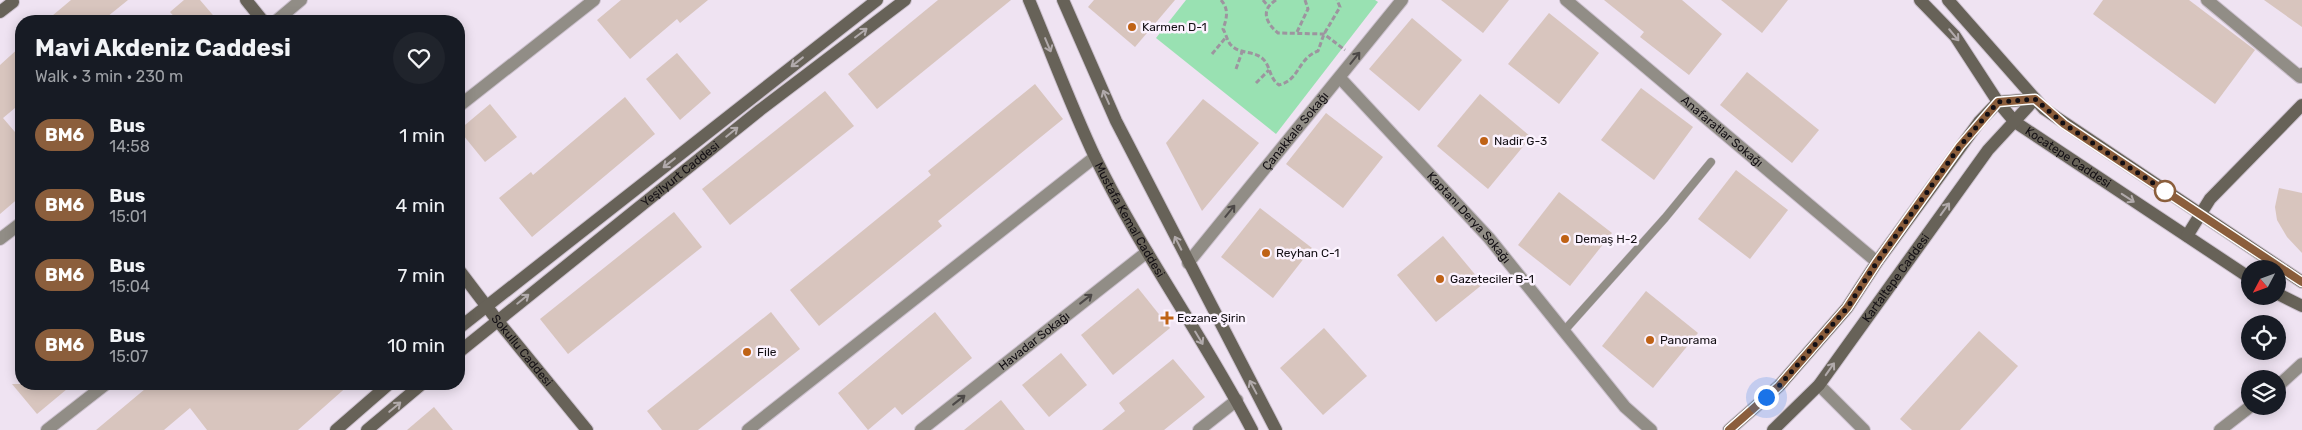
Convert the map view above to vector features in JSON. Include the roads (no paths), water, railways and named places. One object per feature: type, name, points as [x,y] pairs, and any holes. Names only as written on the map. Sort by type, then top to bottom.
[{"type":"main road","points":[[246,0],[258,15]]},
{"type":"main road","name":"Yeşilyurt Caddesi","points":[[465,323],[877,0]]},
{"type":"main road","name":"Yeşilyurt Caddesi","points":[[465,347],[760,110],[905,0]]},
{"type":"main road","name":"Mustafa Kemal Caddesi","points":[[1029,0],[1095,157],[1147,252],[1237,400],[1252,430]]},
{"type":"main road","points":[[1063,0],[1116,121],[1276,430]]},
{"type":"main road","name":"Kocatepe Caddesi","points":[[1920,0],[1955,36],[1998,102],[2016,122],[2241,272]]},
{"type":"main road","name":"Kocatepe Caddesi","points":[[1948,0],[2035,99],[2064,124],[2302,282]]},
{"type":"main road","points":[[0,12],[14,1]]},
{"type":"main road","points":[[1998,102],[2035,99]]},
{"type":"main road","name":"Kartaltepe Caddesi","points":[[1773,430],[1819,385],[1988,150],[2016,122],[2035,99]]},
{"type":"main road","name":"Kartaltepe Caddesi","points":[[1729,430],[1779,386],[1847,308],[1877,262],[1960,146],[1998,102]]},
{"type":"main road","points":[[2187,236],[2210,199],[2302,105]]},
{"type":"main road","name":"Sokullu Caddesi","points":[[465,278],[497,320],[588,430]]},
{"type":"main road","points":[[2286,298],[2302,306]]},
{"type":"main road","points":[[336,430],[382,390]]},
{"type":"main road","points":[[367,430],[415,390]]},
{"type":"street","points":[[283,15],[301,0]]},
{"type":"street","points":[[465,101],[594,0]]},
{"type":"street","name":"Çanakkale Sokağı","points":[[1188,262],[1402,0]]},
{"type":"street","name":"Anafaratlar Sokağı","points":[[1566,0],[1877,262]]},
{"type":"street","points":[[2207,0],[2300,77],[2302,74]]},
{"type":"street","name":"Kaptanı Derya Sokağı","points":[[1340,78],[1489,238],[1625,407],[1651,430]]},
{"type":"street","points":[[748,430],[1095,157]]},
{"type":"street","points":[[0,239],[15,228]]},
{"type":"street","name":"Havadar Sokağı","points":[[920,430],[1147,252]]},
{"type":"street","points":[[2286,379],[2302,364]]},
{"type":"street","points":[[1819,385],[1864,430]]},
{"type":"street","points":[[47,430],[98,390]]},
{"type":"street","points":[[1200,430],[1237,400]]},
{"type":"street","points":[[2220,430],[2241,414]]},
{"type":"lane","points":[[1563,332],[1665,218],[1711,162]]},
{"type":"place","name":"Karmen D-1","points":[[1132,27]]},
{"type":"place","name":"Nadir G-3","points":[[1484,141]]},
{"type":"place","name":"Demaş H-2","points":[[1565,239]]},
{"type":"place","name":"Reyhan C-1","points":[[1266,253]]},
{"type":"place","name":"Gazeteciler B-1","points":[[1440,279]]},
{"type":"place","name":"Eczane Şirin","points":[[1167,318]]},
{"type":"place","name":"Panorama","points":[[1650,340]]},
{"type":"place","name":"File","points":[[747,352]]}]
